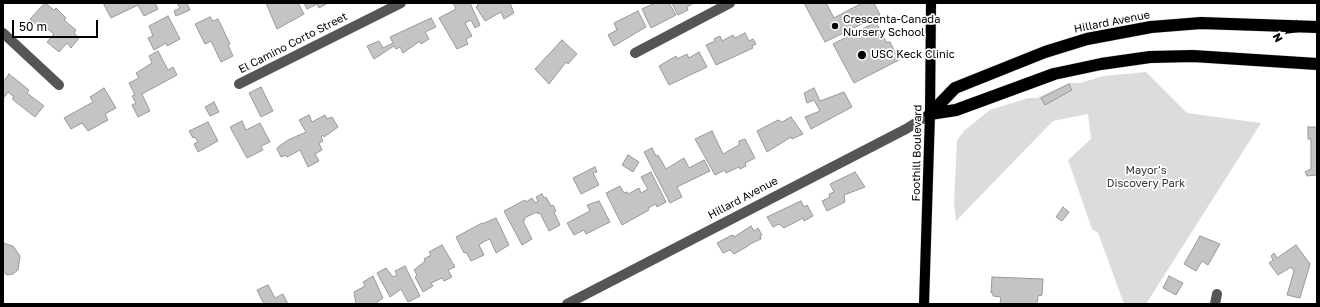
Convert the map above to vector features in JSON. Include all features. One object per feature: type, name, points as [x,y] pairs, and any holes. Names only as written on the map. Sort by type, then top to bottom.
[{"type":"highway","name":"Hillard Avenue","points":[[930,114],[955,88],[1045,52],[1087,39],[1151,27],[1201,23],[1317,27]]},
{"type":"highway","name":"Hillard Avenue","points":[[930,114],[956,110],[1054,74],[1101,64],[1150,57],[1193,56],[1317,64]]},
{"type":"main road","name":"Foothill Boulevard","points":[[924,304],[930,114],[931,3]]},
{"type":"street","points":[[635,53],[730,3]]},
{"type":"street","name":"El Camino Corto Street","points":[[239,84],[394,4]]},
{"type":"street","points":[[3,34],[59,85]]},
{"type":"street","name":"Hillard Avenue","points":[[567,304],[906,129],[930,114]]},
{"type":"green space","name":"Mayor's Discovery Park","points":[[1146,72],[1187,113],[1261,123],[1146,304],[1124,304],[1098,233],[1092,229],[1068,160],[1091,139],[1088,114],[1053,121],[956,221],[954,204],[957,140],[965,130],[990,110],[1028,98],[1037,98],[1069,83],[1080,83],[1103,76]]},
{"type":"building","points":[[45,3],[54,10],[56,8],[66,18],[64,20],[76,30],[74,33],[79,38],[71,48],[67,43],[59,52],[47,42],[54,34],[44,26],[42,29],[30,19]]},
{"type":"building","points":[[103,3],[155,3],[158,9],[144,16],[138,5],[111,18]]},
{"type":"building","points":[[177,3],[187,3],[190,10],[176,16],[174,11],[180,8]]},
{"type":"building","points":[[266,3],[298,3],[304,14],[277,29]]},
{"type":"building","points":[[304,3],[328,3],[319,8],[317,4],[307,9]]},
{"type":"building","points":[[453,3],[470,3],[480,25],[475,28],[471,20],[465,23],[472,36],[466,39],[468,44],[457,49],[439,18],[456,9]]},
{"type":"building","points":[[477,3],[510,3],[514,13],[504,19],[501,12],[485,21],[476,7],[478,5]]},
{"type":"building","points":[[655,3],[669,3],[676,15],[651,28],[642,9]]},
{"type":"building","points":[[694,3],[687,7],[688,10],[678,15],[672,4]]},
{"type":"building","name":"Crescenta-Canada Nursery School","points":[[804,3],[826,3],[834,18],[862,3],[874,3],[880,15],[825,42]]},
{"type":"building","points":[[638,11],[646,27],[614,46],[608,35],[617,30],[614,23]]},
{"type":"building","points":[[168,16],[180,39],[167,46],[166,43],[154,50],[148,38],[153,36],[149,26]]},
{"type":"building","points":[[210,17],[213,21],[218,19],[230,44],[228,45],[233,56],[221,62],[211,41],[205,44],[195,24]]},
{"type":"building","points":[[431,18],[436,27],[425,32],[429,39],[421,44],[420,41],[403,53],[400,47],[396,49],[394,46],[374,59],[367,46],[379,41],[383,48],[393,43],[390,37]]},
{"type":"building","points":[[876,22],[886,42],[890,42],[899,60],[854,83],[833,44]]},
{"type":"building","points":[[745,33],[749,41],[753,39],[756,44],[752,46],[753,48],[716,65],[706,45],[715,41],[714,39],[720,36],[722,41],[733,35],[735,38]]},
{"type":"building","points":[[562,40],[577,54],[568,64],[566,62],[549,84],[535,69]]},
{"type":"building","points":[[158,51],[168,70],[173,67],[177,75],[142,94],[150,111],[138,117],[132,105],[136,103],[132,96],[135,95],[129,83],[139,78],[136,73],[152,63],[149,56]]},
{"type":"building","points":[[699,52],[707,67],[669,85],[659,66],[676,56],[677,59],[687,54],[689,58]]},
{"type":"building","points":[[9,74],[29,90],[27,93],[44,106],[35,117],[12,99],[14,97],[8,92],[3,99],[3,82]]},
{"type":"building","points":[[1069,84],[1072,90],[1045,105],[1041,98]]},
{"type":"building","points":[[261,87],[273,111],[261,117],[249,93]]},
{"type":"building","points":[[104,88],[116,108],[105,114],[108,120],[88,131],[82,123],[71,129],[64,118],[93,102],[90,97]]},
{"type":"building","points":[[814,88],[820,101],[844,92],[852,107],[811,129],[805,117],[820,111],[814,100],[807,103],[804,93]]},
{"type":"building","points":[[214,102],[219,112],[210,116],[205,107]]},
{"type":"building","points":[[309,115],[312,122],[325,115],[327,119],[332,117],[338,127],[324,137],[323,135],[321,137],[323,141],[319,143],[322,150],[315,154],[319,161],[308,167],[300,150],[287,157],[286,155],[281,157],[277,149],[288,140],[306,132],[299,120]]},
{"type":"building","points":[[791,117],[803,134],[792,139],[791,137],[767,152],[757,131],[778,120],[782,122]]},
{"type":"building","points":[[242,121],[246,130],[260,123],[270,142],[261,146],[263,150],[247,158],[230,127]]},
{"type":"building","points":[[208,122],[218,141],[198,152],[194,144],[198,142],[195,137],[193,138],[189,131]]},
{"type":"building","points":[[1308,127],[1317,127],[1317,175],[1307,176],[1305,172],[1311,169],[1311,139],[1308,139]]},
{"type":"building","points":[[712,131],[723,154],[739,145],[739,141],[745,139],[755,158],[745,163],[746,166],[740,169],[739,167],[726,173],[725,170],[715,175],[695,139]]},
{"type":"building","points":[[652,148],[666,169],[684,158],[689,168],[704,160],[710,171],[677,187],[682,197],[670,203],[644,152]]},
{"type":"building","points":[[628,155],[639,162],[633,172],[622,165]]},
{"type":"building","points":[[595,167],[597,172],[593,173],[599,185],[581,194],[573,178]]},
{"type":"building","points":[[651,172],[666,202],[657,207],[656,204],[648,208],[649,210],[622,225],[606,193],[620,186],[624,193],[627,192],[628,194],[639,188],[641,193],[648,189],[641,177]]},
{"type":"building","points":[[855,172],[865,187],[844,195],[845,202],[827,211],[822,201],[830,197],[829,194],[834,192],[830,184]]},
{"type":"building","points":[[542,194],[544,198],[546,197],[551,206],[553,205],[556,211],[554,212],[560,225],[549,231],[540,213],[538,214],[537,212],[524,218],[525,220],[523,221],[532,239],[522,245],[504,211],[532,198],[535,203],[538,201],[536,197]]},
{"type":"building","points":[[599,201],[610,222],[586,234],[584,230],[574,235],[567,223],[590,211],[587,205]]},
{"type":"building","points":[[801,201],[804,207],[807,205],[813,216],[804,221],[803,218],[784,228],[779,224],[773,227],[767,217]]},
{"type":"building","points":[[1063,207],[1069,212],[1062,221],[1056,217]]},
{"type":"building","points":[[496,218],[509,245],[496,253],[490,239],[485,241],[479,245],[484,255],[471,261],[466,252],[464,253],[456,237],[482,223]]},
{"type":"building","points":[[751,226],[754,231],[758,228],[762,235],[760,236],[761,239],[734,254],[730,250],[723,253],[717,243],[730,236],[733,235],[734,237]]},
{"type":"building","points":[[1200,236],[1220,244],[1208,265],[1202,261],[1196,271],[1184,264]]},
{"type":"building","points":[[3,243],[13,246],[20,256],[18,270],[13,274],[7,275],[3,272]]},
{"type":"building","points":[[442,245],[455,267],[448,270],[452,277],[444,281],[442,278],[431,283],[433,286],[423,292],[415,277],[417,275],[414,270],[425,261],[424,259],[431,255],[429,252]]},
{"type":"building","points":[[1296,245],[1310,264],[1300,298],[1287,295],[1294,271],[1291,267],[1278,275],[1269,263],[1273,260],[1271,256],[1274,253],[1277,258]]},
{"type":"building","points":[[405,266],[420,296],[408,302],[401,289],[390,297],[377,273],[386,268],[393,277],[397,275],[395,271]]},
{"type":"building","points":[[373,276],[383,298],[375,304],[356,304],[354,292],[365,286],[363,282]]},
{"type":"building","points":[[1169,276],[1183,283],[1176,295],[1163,288]]},
{"type":"building","points":[[992,277],[1043,279],[1042,295],[1038,296],[1037,304],[1000,304],[1001,297],[993,296],[993,293],[991,293]]},
{"type":"building","points":[[268,285],[275,298],[283,294],[288,304],[264,304],[257,290]]},
{"type":"place","name":"Crescenta-Canada Nursery School","points":[[835,26]]},
{"type":"place","name":"USC Keck Clinic","points":[[862,55]]}]
